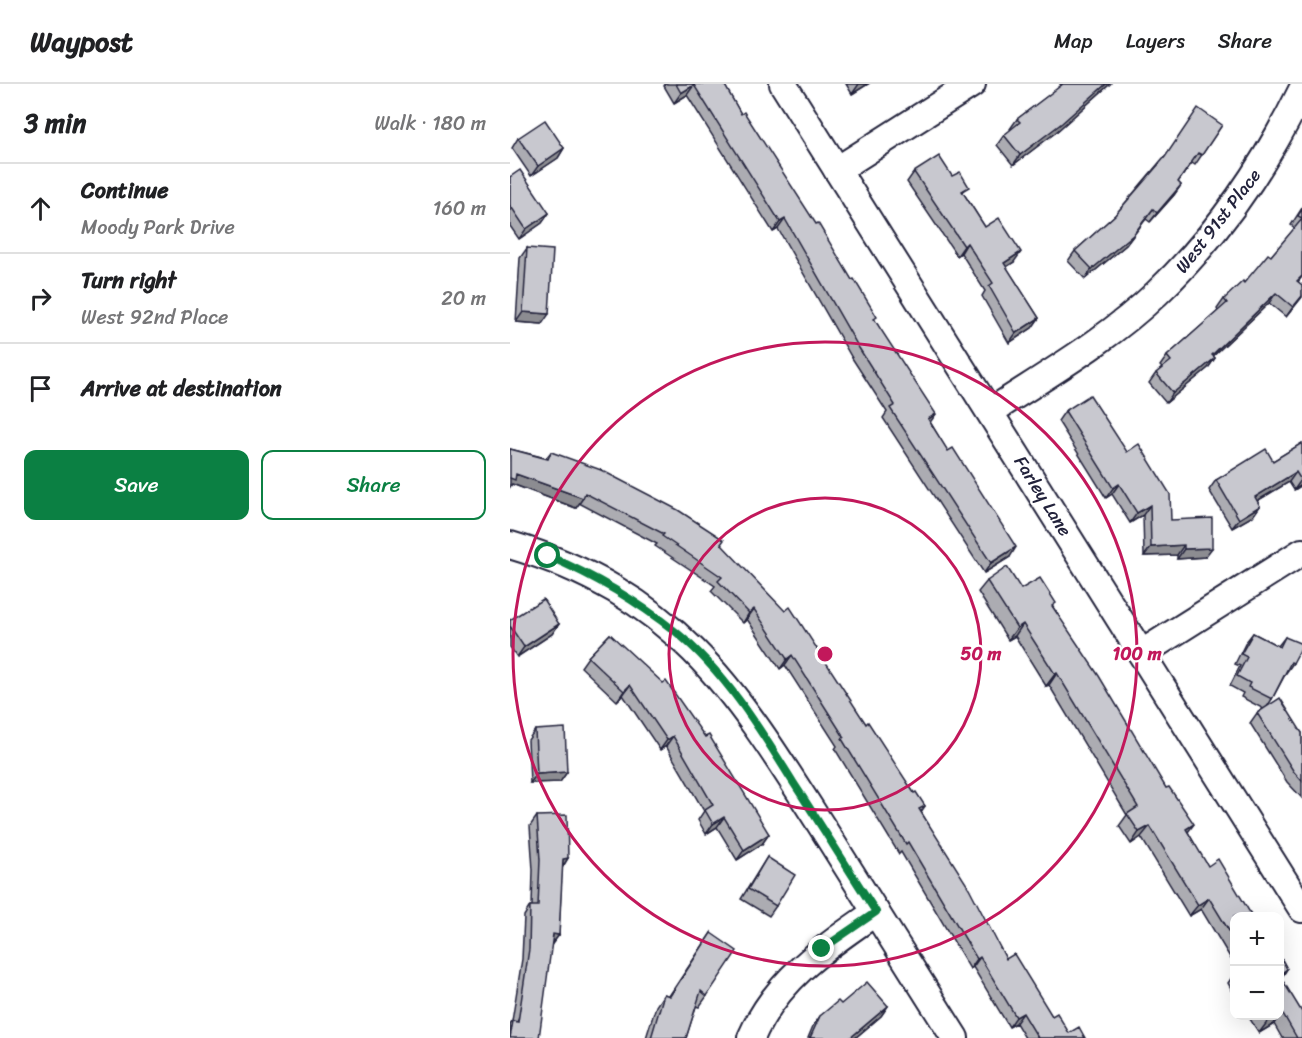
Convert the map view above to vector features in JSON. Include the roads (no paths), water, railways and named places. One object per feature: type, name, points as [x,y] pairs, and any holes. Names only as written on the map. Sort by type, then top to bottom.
[{"type":"street","name":"Farley Lane","points":[[783,84],[1142,653],[1299,897]]},
{"type":"street","points":[[837,170],[972,84]]},
{"type":"street","name":"West 91st Place","points":[[990,412],[1099,340],[1156,294],[1199,250],[1241,197],[1277,141],[1302,90]]},
{"type":"street","points":[[510,545],[548,556],[586,572],[630,597],[677,633],[713,668],[770,744],[955,1038]]},
{"type":"street","points":[[1142,653],[1302,552]]},
{"type":"street","points":[[751,1038],[759,1019],[794,974],[822,949],[876,912]]}]
